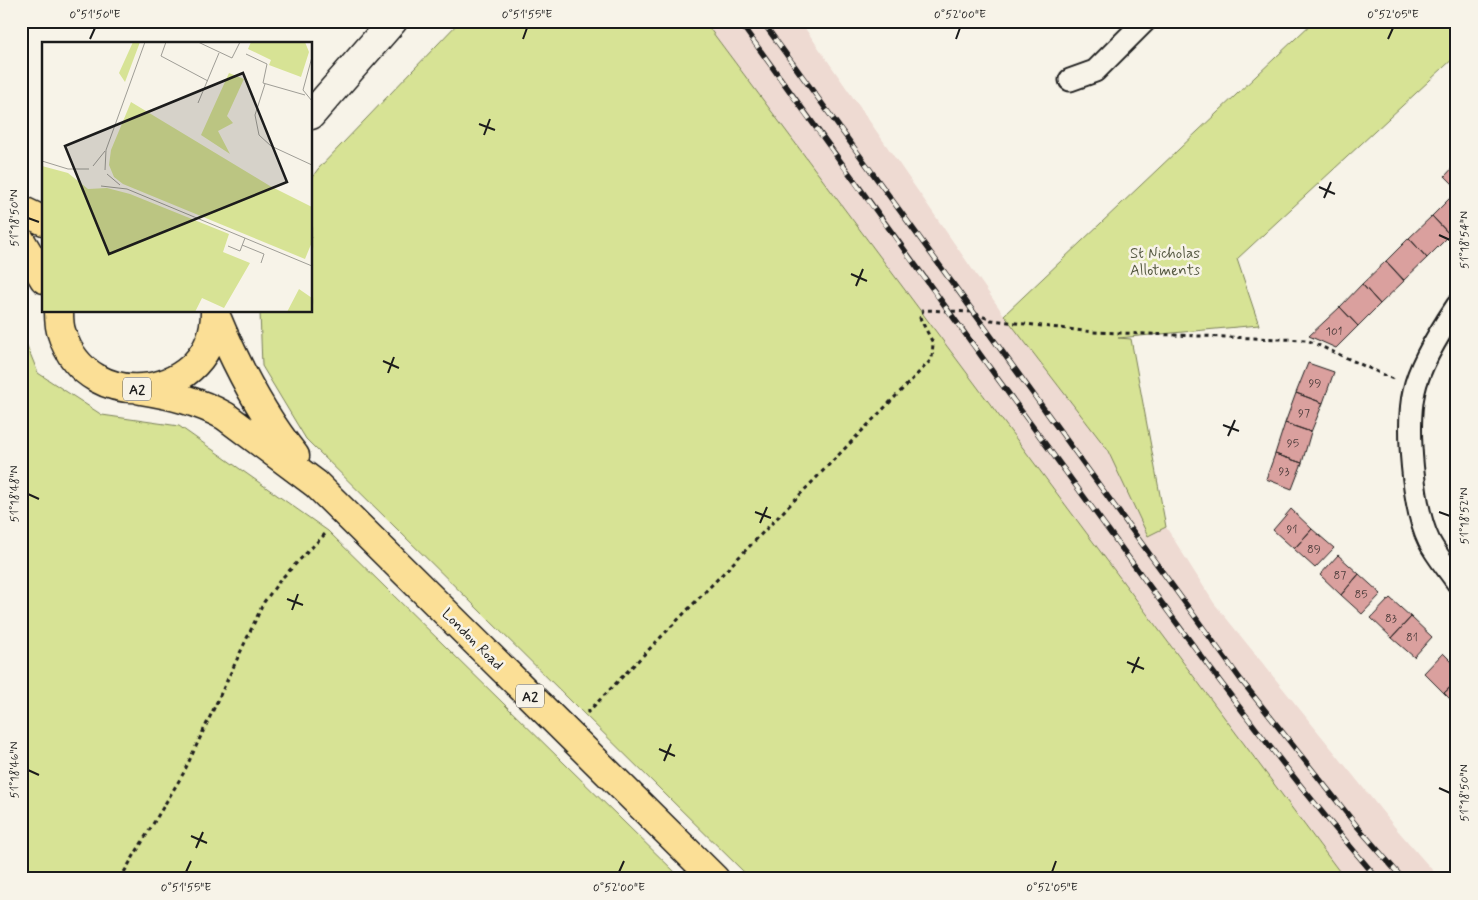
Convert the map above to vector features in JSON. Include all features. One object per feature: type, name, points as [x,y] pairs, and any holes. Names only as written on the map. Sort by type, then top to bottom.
[{"type":"main road","points":[[312,114],[393,21]]},
{"type":"main road","points":[[21,210],[42,220]]},
{"type":"main road","points":[[21,241],[42,276]]},
{"type":"main road","name":"London Road","points":[[58,312],[62,334],[73,357],[92,375],[115,387],[176,396],[209,407],[226,416],[316,484],[715,879]]},
{"type":"main road","name":"London Road","points":[[140,390],[164,385],[184,374],[200,358],[211,337],[215,313]]},
{"type":"main road","name":"London Road","points":[[215,313],[235,360],[258,404],[316,484]]},
{"type":"street","points":[[1070,80],[1095,71],[1145,21]]},
{"type":"street","points":[[1457,306],[1440,330],[1414,388],[1410,417],[1414,489],[1428,540],[1457,582]]},
{"type":"path","points":[[568,733],[932,359],[933,343],[920,318],[923,310],[972,312],[991,320],[1093,332],[1307,340],[1414,388]]},
{"type":"path","points":[[120,879],[183,774],[264,602],[281,579],[346,513]]},
{"type":"shaded area","points":[[704,21],[800,21],[1004,315],[1107,449],[1148,536],[1166,527],[1214,603],[1394,826],[1440,879],[1345,879]]},
{"type":"green space","points":[[460,21],[704,21],[1345,879],[751,879],[306,439],[262,366],[260,312],[312,312],[312,178],[318,169]]},
{"type":"green space","name":"St Nicholas Allotments","points":[[1314,21],[1444,21],[1457,33],[1457,55],[1237,259],[1259,325],[1118,338],[1131,339],[1166,527],[1148,536],[1107,449],[1004,315]]},
{"type":"green space","points":[[21,331],[38,373],[102,415],[179,426],[328,531],[682,879],[21,879]]},
{"type":"building","points":[[1457,163],[1457,188],[1445,176]]},
{"type":"building","points":[[1452,196],[1457,202],[1457,229],[1450,235],[1432,216]]},
{"type":"building","points":[[1432,216],[1450,235],[1427,258],[1409,238]]},
{"type":"building","points":[[1409,238],[1427,258],[1404,280],[1386,261]]},
{"type":"building","points":[[1386,261],[1404,281],[1380,304],[1362,284]]},
{"type":"building","points":[[1362,284],[1380,304],[1358,326],[1340,307]]},
{"type":"building","points":[[1340,307],[1358,326],[1336,348],[1309,336]]},
{"type":"building","points":[[1308,363],[1334,372],[1323,403],[1296,393]]},
{"type":"building","points":[[1296,393],[1323,403],[1311,432],[1285,423]]},
{"type":"building","points":[[1285,423],[1311,432],[1302,463],[1275,454]]},
{"type":"building","points":[[1275,454],[1302,463],[1292,489],[1266,479]]},
{"type":"building","points":[[1291,509],[1312,529],[1294,549],[1273,530]]},
{"type":"building","points":[[1312,529],[1334,548],[1315,568],[1294,549]]},
{"type":"building","points":[[1338,555],[1359,574],[1341,595],[1320,575]]},
{"type":"building","points":[[1359,574],[1381,594],[1362,614],[1341,595]]},
{"type":"building","points":[[1390,598],[1411,617],[1392,638],[1371,618]]},
{"type":"building","points":[[1411,617],[1432,637],[1414,657],[1392,638]]},
{"type":"building","points":[[1443,653],[1457,667],[1457,681],[1444,693],[1424,673]]},
{"type":"building","points":[[1457,681],[1457,706],[1444,693]]},
{"type":"railway","points":[[739,21],[1197,650],[1303,789],[1378,879]]},
{"type":"railway","points":[[762,21],[1241,680],[1356,825],[1403,879]]}]
